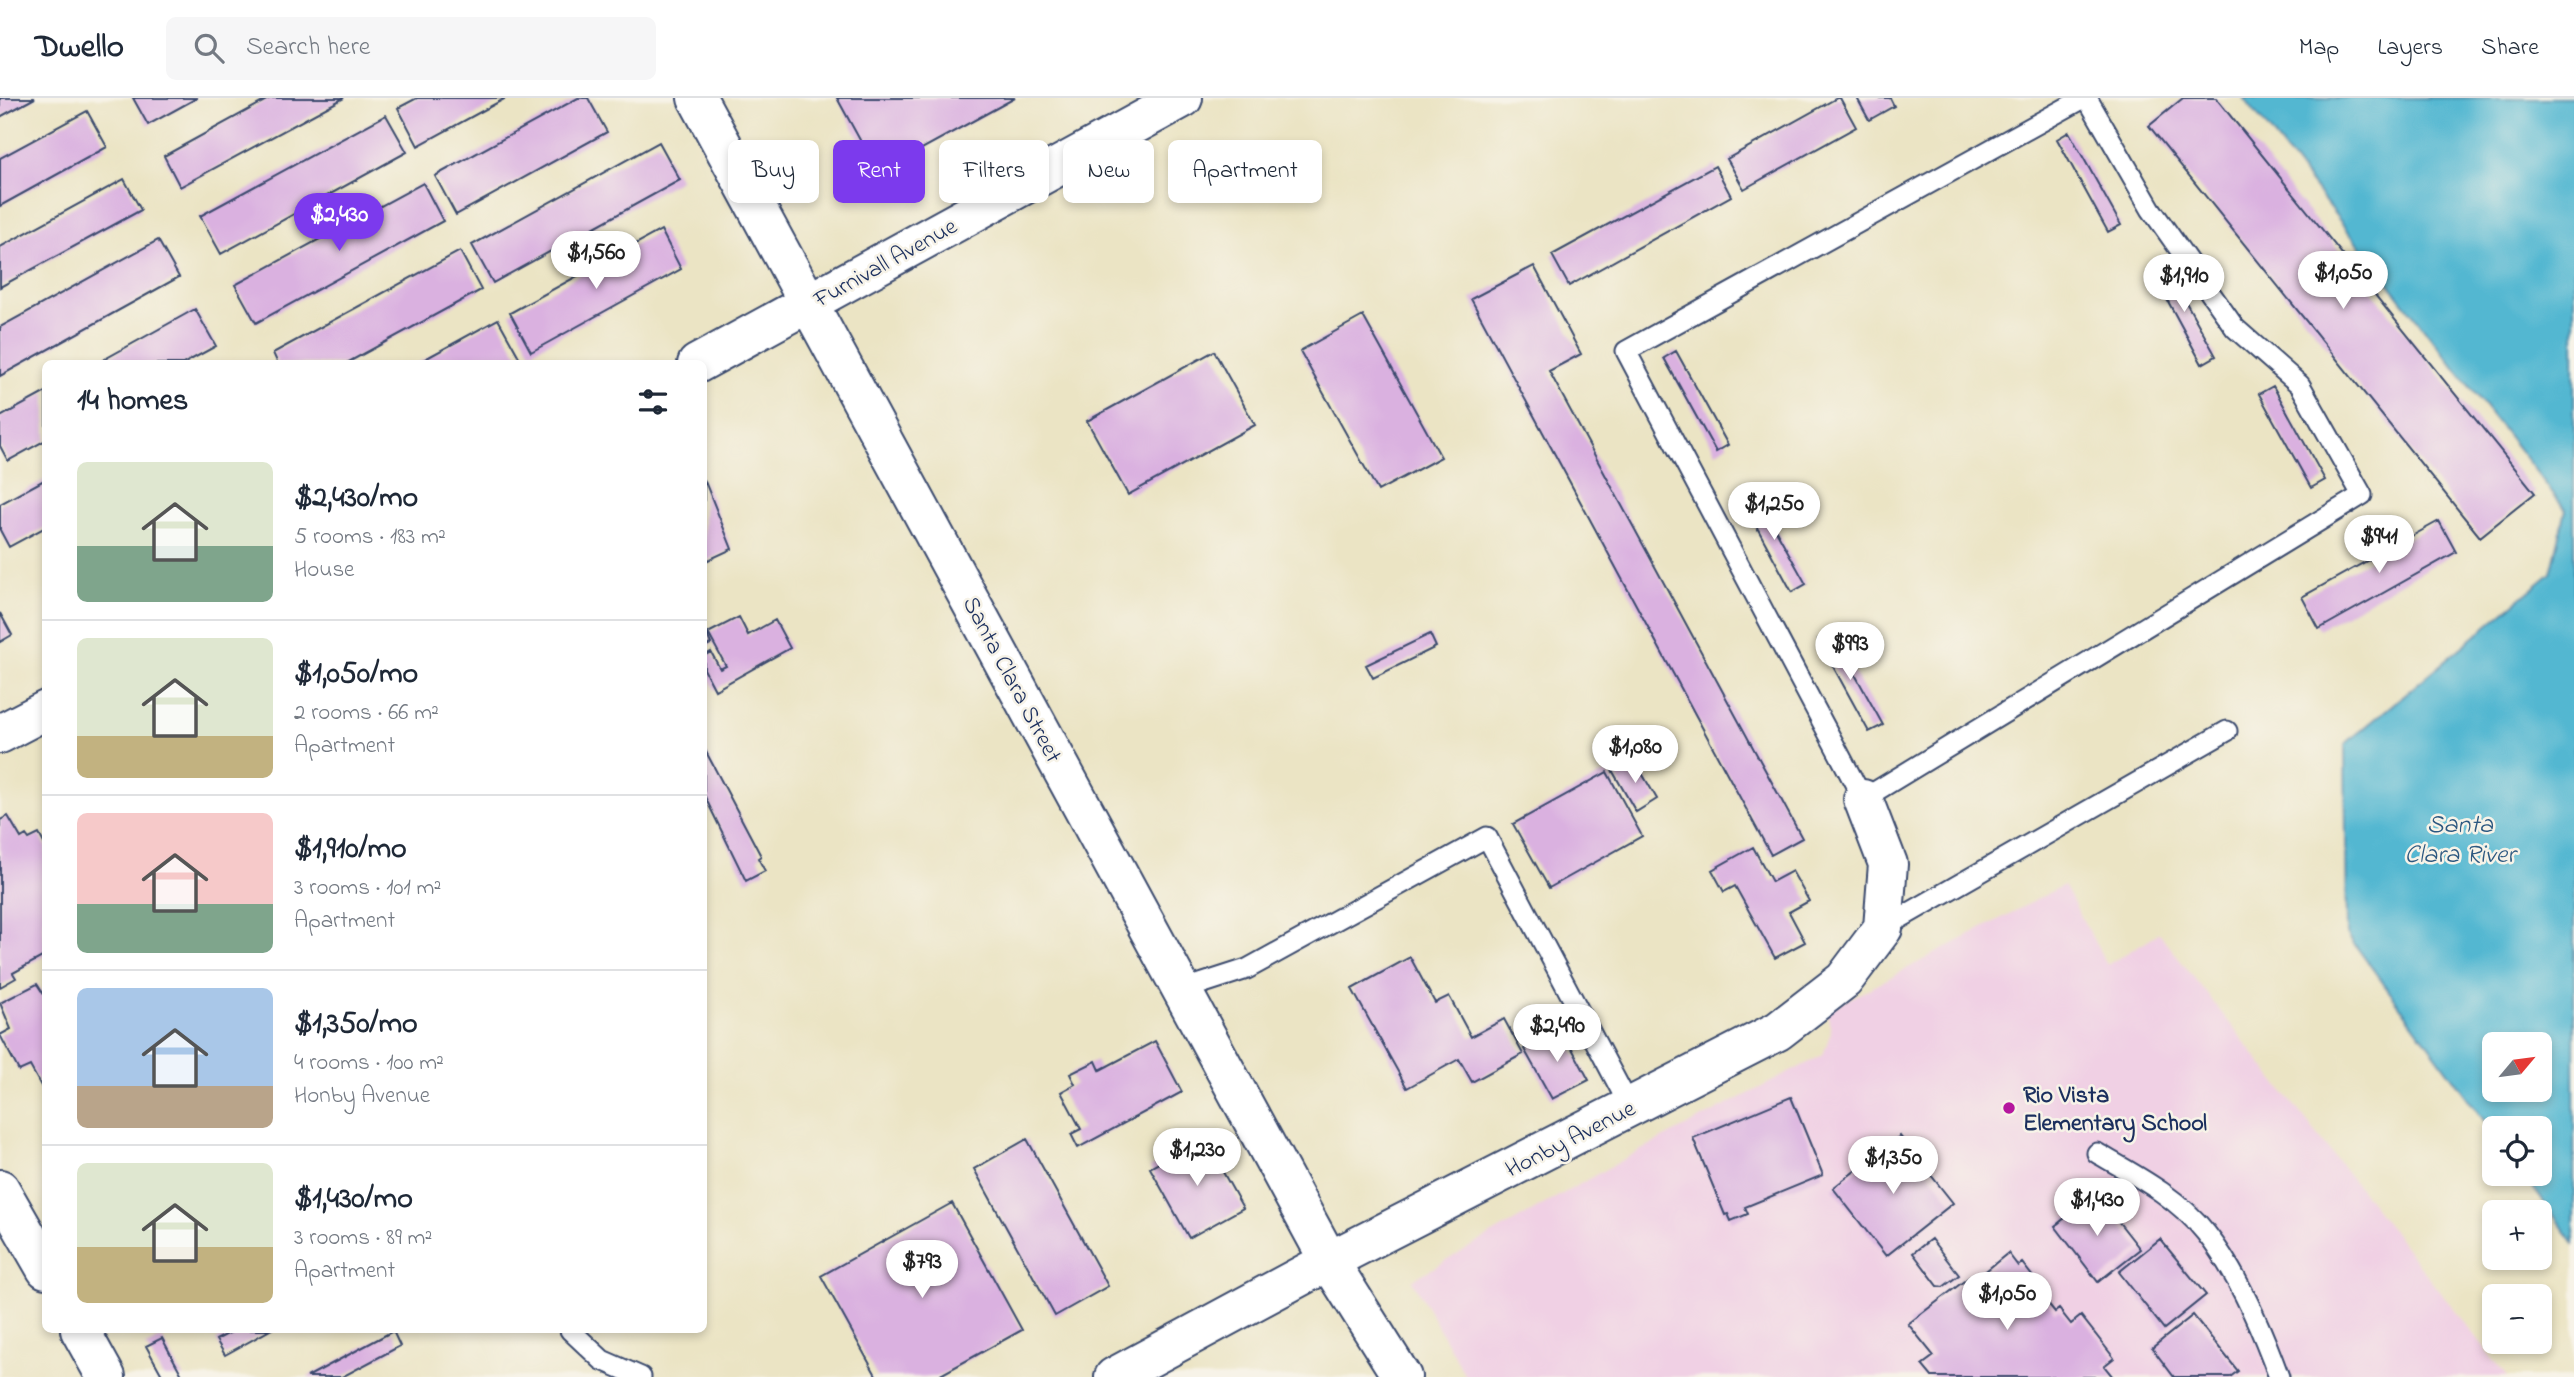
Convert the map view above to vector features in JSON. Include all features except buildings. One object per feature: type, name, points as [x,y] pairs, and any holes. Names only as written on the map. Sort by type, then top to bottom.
[{"type":"street","name":"Santa Clara Street","points":[[697,98],[1329,1261],[1402,1377]]},
{"type":"street","name":"Furnivall Avenue","points":[[705,360],[1183,98]]},
{"type":"street","points":[[0,734],[42,712]]},
{"type":"street","points":[[1863,799],[1888,864],[1883,928]]},
{"type":"street","name":"Honby Avenue","points":[[1114,1377],[1329,1261],[1778,1031],[1844,980],[1883,928]]},
{"type":"street","points":[[0,1189],[42,1262]]},
{"type":"street","points":[[83,1333],[106,1377]]},
{"type":"lane","points":[[2085,98],[2151,209],[2235,328],[2300,385],[2362,495],[1863,799],[1626,351],[2085,98]]},
{"type":"lane","points":[[1883,928],[2227,731]]},
{"type":"lane","points":[[1182,990],[1247,969],[1487,837],[1630,1107]]},
{"type":"lane","points":[[2097,1153],[2156,1187],[2205,1232],[2243,1294],[2279,1377]]},
{"type":"lane","points":[[573,1333],[602,1360],[641,1377]]},
{"type":"shaded area","name":"Rio Vista Elementary School","points":[[2064,885],[2107,965],[2159,933],[2482,1345],[2482,1354],[2489,1354],[2507,1377],[1466,1377],[1412,1280],[1620,1161],[1823,1055],[1831,1032],[1827,1011]]},
{"type":"water","name":"Santa Clara River","points":[[2244,98],[2574,98],[2574,1243],[2552,1213],[2552,1200],[2542,1200],[2532,1186],[2552,1186],[2552,1116],[2482,1118],[2347,934],[2345,744],[2551,573],[2566,510]]},
{"type":"place","name":"Rio Vista Elementary School","points":[[2009,1108]]}]
